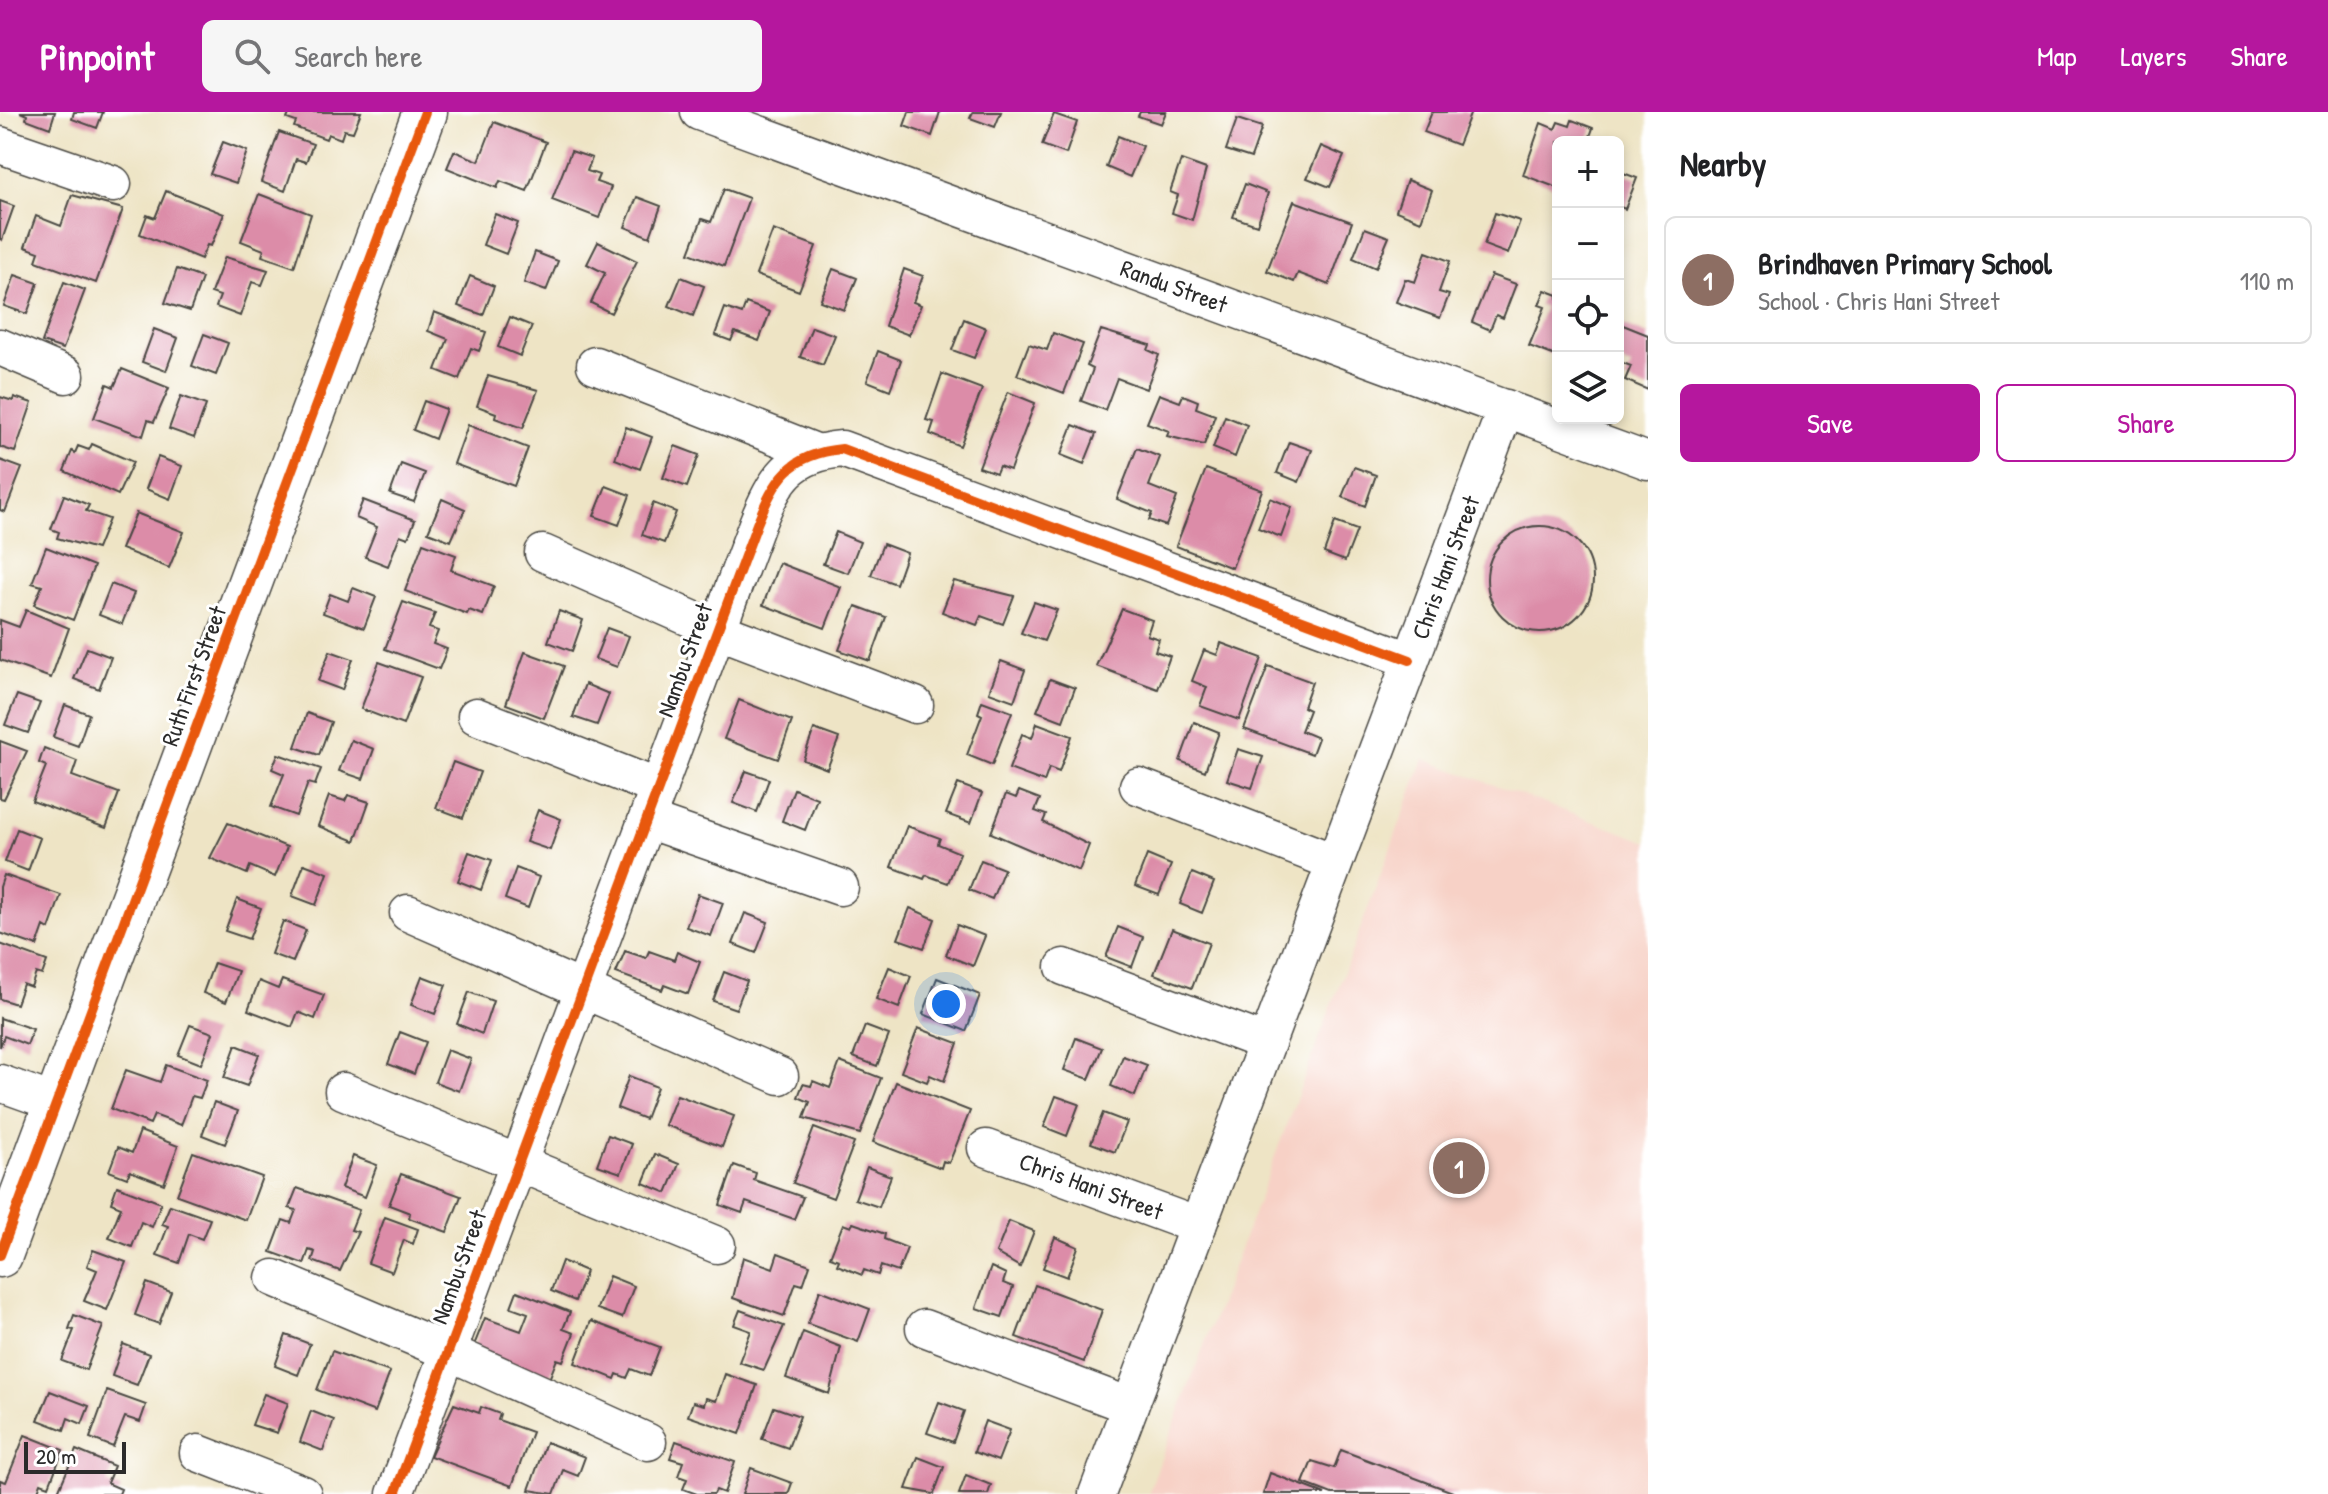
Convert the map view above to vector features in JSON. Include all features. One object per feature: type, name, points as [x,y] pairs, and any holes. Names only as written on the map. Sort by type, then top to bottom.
[{"type":"street","name":"Ruth First Street","points":[[0,1255],[425,112]]},
{"type":"street","name":"Randu Street","points":[[699,112],[1648,461]]},
{"type":"street","points":[[0,145],[113,184]]},
{"type":"street","points":[[0,347],[66,375]]},
{"type":"street","points":[[595,365],[813,451],[842,449],[1410,660]]},
{"type":"street","name":"Chris Hani Street","points":[[1097,1494],[1506,408]]},
{"type":"street","name":"Nambu Street","points":[[395,1494],[771,490],[791,467],[813,451]]},
{"type":"street","name":"Nambu Street","points":[[543,553],[717,630],[915,705]]},
{"type":"street","points":[[476,716],[653,804],[840,887]]},
{"type":"street","points":[[1138,786],[1334,862]]},
{"type":"street","points":[[408,913],[780,1076]]},
{"type":"street","points":[[1064,967],[1267,1043]]},
{"type":"street","points":[[0,1083],[56,1103]]},
{"type":"street","points":[[343,1091],[717,1245]]},
{"type":"street","name":"Chris Hani Street","points":[[986,1148],[1198,1226]]},
{"type":"street","name":"Nambu Street","points":[[274,1278],[449,1352],[648,1442]]},
{"type":"street","points":[[924,1328],[1130,1406]]},
{"type":"street","points":[[198,1453],[303,1494]]},
{"type":"shaded area","points":[[1424,759],[1648,842],[1648,1494],[1148,1494]]},
{"type":"building","points":[[20,112],[55,112],[50,128],[26,119],[27,115]]},
{"type":"building","points":[[74,112],[103,112],[97,128],[72,119]]},
{"type":"building","points":[[290,112],[361,112],[353,132],[344,130],[341,139],[328,134],[326,139],[294,127],[296,122],[287,119]]},
{"type":"building","points":[[909,112],[940,112],[932,136],[904,126]]},
{"type":"building","points":[[973,112],[1001,112],[995,127],[970,118]]},
{"type":"building","points":[[1140,112],[1166,112],[1161,124],[1138,116]]},
{"type":"building","points":[[1432,112],[1471,112],[1458,145],[1424,132]]},
{"type":"building","points":[[1054,114],[1077,122],[1066,154],[1042,145]]},
{"type":"building","points":[[1237,119],[1262,127],[1251,158],[1226,150]]},
{"type":"building","points":[[1572,120],[1593,128],[1590,136],[1552,136],[1552,186],[1523,175],[1541,123],[1555,129],[1558,122],[1570,126]]},
{"type":"building","points":[[494,122],[546,142],[527,191],[500,181],[497,188],[447,168],[454,151],[479,161]]},
{"type":"building","points":[[279,132],[313,144],[306,162],[296,159],[285,191],[261,182]]},
{"type":"building","points":[[1118,136],[1143,146],[1130,177],[1106,167]]},
{"type":"building","points":[[223,142],[247,151],[236,183],[210,174]]},
{"type":"building","points":[[1321,146],[1344,156],[1330,187],[1307,178]]},
{"type":"building","points":[[571,151],[592,158],[587,171],[599,175],[596,182],[611,187],[599,218],[552,200]]},
{"type":"building","points":[[1181,160],[1206,169],[1192,220],[1172,213],[1178,195],[1170,192]]},
{"type":"building","points":[[1624,173],[1637,178],[1624,209]]},
{"type":"building","points":[[1407,180],[1432,190],[1421,221],[1396,211]]},
{"type":"building","points":[[1245,184],[1268,193],[1257,225],[1233,217]]},
{"type":"building","points":[[724,189],[749,198],[724,266],[689,253],[702,219],[711,222]]},
{"type":"building","points":[[166,191],[224,214],[211,246],[207,245],[201,259],[140,234],[147,215],[155,218]]},
{"type":"building","points":[[259,194],[311,214],[294,267],[262,256],[264,250],[241,241]]},
{"type":"building","points":[[72,195],[123,209],[96,283],[36,261],[39,252],[25,247],[36,216],[61,226]]},
{"type":"building","points":[[637,197],[661,206],[650,237],[625,227]]},
{"type":"building","points":[[0,201],[14,206],[2,240],[0,239]]},
{"type":"building","points":[[1294,201],[1352,222],[1329,285],[1298,273],[1294,282],[1267,271]]},
{"type":"building","points":[[1495,213],[1520,221],[1508,254],[1484,245]]},
{"type":"building","points":[[495,214],[518,223],[506,254],[483,245]]},
{"type":"building","points":[[1365,228],[1389,237],[1376,268],[1353,258]]},
{"type":"building","points":[[773,230],[816,246],[799,291],[756,275]]},
{"type":"building","points":[[598,242],[637,261],[611,313],[591,303],[605,273],[587,264]]},
{"type":"building","points":[[535,252],[558,261],[546,291],[524,283]]},
{"type":"building","points":[[1426,252],[1450,261],[1439,292],[1449,295],[1440,318],[1396,302],[1405,279],[1415,282]]},
{"type":"building","points":[[225,257],[268,270],[262,285],[252,282],[240,316],[216,307],[220,296],[211,293]]},
{"type":"building","points":[[177,269],[202,278],[190,311],[165,303]]},
{"type":"building","points":[[833,269],[857,278],[844,310],[820,301]]},
{"type":"building","points":[[904,269],[923,276],[913,302],[921,305],[909,335],[885,326]]},
{"type":"building","points":[[15,275],[38,283],[27,314],[4,306]]},
{"type":"building","points":[[1491,275],[1516,284],[1503,318],[1496,315],[1490,330],[1472,322]]},
{"type":"building","points":[[470,276],[494,286],[483,315],[458,306]]},
{"type":"building","points":[[681,277],[704,286],[693,316],[669,306]]},
{"type":"building","points":[[64,282],[85,290],[63,349],[42,342]]},
{"type":"building","points":[[1545,290],[1552,293],[1552,355],[1529,346],[1545,307],[1539,305]]},
{"type":"building","points":[[746,303],[770,312],[759,341],[735,332],[731,341],[715,335],[725,308],[742,314]]},
{"type":"building","points":[[434,312],[486,332],[479,351],[471,348],[459,379],[436,370],[448,339],[428,331]]},
{"type":"building","points":[[510,317],[532,326],[520,356],[498,347]]},
{"type":"building","points":[[964,319],[986,328],[974,358],[952,350]]},
{"type":"building","points":[[1624,325],[1648,335],[1648,390],[1625,380],[1631,366],[1624,363]]},
{"type":"building","points":[[812,327],[835,335],[823,365],[800,357]]},
{"type":"building","points":[[154,329],[178,338],[166,371],[142,362]]},
{"type":"building","points":[[1101,330],[1150,345],[1148,350],[1159,355],[1146,389],[1117,378],[1105,410],[1081,401],[1093,369],[1087,366]]},
{"type":"building","points":[[1053,333],[1083,344],[1064,393],[1017,375],[1029,344],[1047,350]]},
{"type":"building","points":[[204,334],[228,343],[216,375],[192,366]]},
{"type":"building","points":[[878,351],[901,360],[890,390],[867,381]]},
{"type":"building","points":[[122,369],[169,388],[154,422],[148,420],[143,436],[94,418],[107,384],[114,387]]},
{"type":"building","points":[[942,374],[982,389],[960,446],[930,434],[934,422],[926,420]]},
{"type":"building","points":[[488,376],[538,390],[523,428],[495,418],[496,413],[477,406]]},
{"type":"building","points":[[1008,392],[1035,403],[1010,470],[999,466],[996,473],[979,467]]},
{"type":"building","points":[[1159,394],[1180,402],[1183,395],[1198,401],[1196,408],[1215,415],[1204,445],[1167,436],[1169,431],[1147,423]]},
{"type":"building","points":[[181,396],[206,405],[194,438],[169,429]]},
{"type":"building","points":[[0,397],[13,401],[14,397],[32,403],[15,452],[0,447]]},
{"type":"building","points":[[424,401],[446,409],[435,439],[413,430]]},
{"type":"building","points":[[1225,416],[1247,425],[1235,457],[1213,448]]},
{"type":"building","points":[[468,425],[528,448],[514,486],[454,464]]},
{"type":"building","points":[[1073,425],[1096,434],[1084,464],[1061,455]]},
{"type":"building","points":[[626,427],[652,437],[640,469],[615,459]]},
{"type":"building","points":[[1289,442],[1312,450],[1299,482],[1277,473]]},
{"type":"building","points":[[92,444],[133,462],[118,495],[64,471],[72,451],[75,453],[78,446],[89,450]]},
{"type":"building","points":[[675,446],[699,455],[687,487],[663,478]]},
{"type":"building","points":[[1137,448],[1160,457],[1149,486],[1177,497],[1166,526],[1149,520],[1152,513],[1117,499]]},
{"type":"building","points":[[158,457],[182,466],[170,499],[146,489]]},
{"type":"building","points":[[0,460],[22,468],[5,512],[0,510]]},
{"type":"building","points":[[401,464],[425,473],[414,502],[390,494]]},
{"type":"building","points":[[1354,467],[1376,475],[1365,506],[1342,497]]},
{"type":"building","points":[[1206,469],[1262,490],[1232,568],[1176,546]]},
{"type":"building","points":[[606,486],[630,495],[619,525],[594,516]]},
{"type":"building","points":[[64,495],[89,505],[86,511],[109,519],[97,549],[57,538],[59,532],[51,529]]},
{"type":"building","points":[[1270,498],[1292,507],[1281,537],[1258,528]]},
{"type":"building","points":[[442,499],[465,509],[451,541],[428,532]]},
{"type":"building","points":[[363,500],[415,520],[408,538],[400,535],[388,566],[365,557],[377,527],[356,518]]},
{"type":"building","points":[[653,503],[676,512],[664,543],[642,535]]},
{"type":"building","points":[[136,513],[184,532],[169,568],[121,549]]},
{"type":"building","points":[[1335,522],[1357,530],[1345,561],[1324,553]]},
{"type":"building","points":[[1540,526],[1560,530],[1578,541],[1589,559],[1593,579],[1589,599],[1578,617],[1560,628],[1540,632],[1520,628],[1502,617],[1491,599],[1487,579],[1491,559],[1502,541],[1520,530]]},
{"type":"building","points":[[836,532],[860,542],[848,573],[823,564]]},
{"type":"building","points":[[423,543],[456,555],[451,570],[494,586],[483,615],[469,610],[467,614],[405,591]]},
{"type":"building","points":[[883,544],[907,553],[896,584],[871,575]]},
{"type":"building","points":[[46,547],[94,566],[73,620],[34,605],[42,586],[32,583]]},
{"type":"building","points":[[779,563],[841,587],[825,628],[763,605]]},
{"type":"building","points":[[954,581],[1014,596],[1003,624],[981,616],[977,625],[942,612]]},
{"type":"building","points":[[111,584],[134,593],[122,624],[99,615]]},
{"type":"building","points":[[353,588],[376,597],[364,628],[323,613],[330,594],[348,601]]},
{"type":"building","points":[[403,602],[435,613],[429,628],[438,631],[433,644],[447,649],[439,669],[385,649]]},
{"type":"building","points":[[1034,602],[1057,610],[1044,641],[1021,633]]},
{"type":"building","points":[[856,606],[886,617],[870,661],[839,650]]},
{"type":"building","points":[[1122,609],[1152,620],[1147,635],[1159,639],[1155,651],[1170,656],[1158,689],[1096,666]]},
{"type":"building","points":[[26,610],[69,628],[51,678],[0,660],[0,620],[19,627]]},
{"type":"building","points":[[559,611],[583,620],[572,651],[548,642]]},
{"type":"building","points":[[607,628],[629,636],[617,667],[595,659]]},
{"type":"building","points":[[1221,643],[1262,658],[1239,720],[1200,706],[1207,687],[1192,681],[1204,650],[1217,655]]},
{"type":"building","points":[[87,648],[111,657],[99,689],[74,679]]},
{"type":"building","points":[[330,651],[353,659],[342,690],[318,681]]},
{"type":"building","points":[[525,652],[564,666],[544,718],[506,704]]},
{"type":"building","points":[[1001,661],[1025,670],[1014,701],[989,692]]},
{"type":"building","points":[[379,662],[421,677],[403,725],[361,709]]},
{"type":"building","points":[[1268,666],[1312,682],[1303,707],[1309,710],[1301,731],[1318,738],[1312,754],[1244,729]]},
{"type":"building","points":[[1050,679],[1075,688],[1063,721],[1037,711]]},
{"type":"building","points":[[585,684],[609,694],[597,725],[573,717]]},
{"type":"building","points":[[17,695],[40,703],[28,733],[5,725]]},
{"type":"building","points":[[739,700],[792,721],[778,759],[724,739]]},
{"type":"building","points":[[982,701],[1012,712],[992,765],[967,755],[982,715],[978,713]]},
{"type":"building","points":[[65,705],[89,714],[78,746],[53,737]]},
{"type":"building","points":[[307,713],[331,722],[319,755],[295,747]]},
{"type":"building","points":[[1194,722],[1219,732],[1205,771],[1180,761]]},
{"type":"building","points":[[1037,723],[1072,736],[1059,772],[1049,768],[1044,782],[1009,769],[1022,734],[1032,738]]},
{"type":"building","points":[[814,729],[839,738],[827,769],[803,760]]},
{"type":"building","points":[[351,740],[374,749],[363,779],[339,771]]},
{"type":"building","points":[[0,741],[27,751],[4,799],[0,798]]},
{"type":"building","points":[[44,748],[77,761],[72,776],[119,793],[106,828],[32,801],[46,766],[39,763]]},
{"type":"building","points":[[1238,749],[1263,757],[1252,788],[1227,780]]},
{"type":"building","points":[[278,754],[321,769],[315,785],[308,783],[296,816],[271,807],[284,774],[272,769]]},
{"type":"building","points":[[453,762],[480,772],[463,818],[436,808]]},
{"type":"building","points":[[746,771],[769,779],[757,812],[733,803]]},
{"type":"building","points":[[958,784],[982,793],[971,823],[946,814]]},
{"type":"building","points":[[794,789],[817,798],[805,830],[782,821]]},
{"type":"building","points":[[1019,791],[1040,799],[1035,811],[1046,815],[1043,822],[1089,845],[1079,871],[991,833],[1006,794],[1016,798]]},
{"type":"building","points":[[348,795],[369,802],[355,841],[318,826],[329,796],[345,801]]},
{"type":"building","points":[[538,810],[561,819],[550,850],[526,842]]},
{"type":"building","points":[[228,823],[287,847],[275,877],[250,866],[247,874],[210,858]]},
{"type":"building","points":[[907,826],[940,838],[938,844],[960,853],[948,883],[926,875],[924,879],[891,867]]},
{"type":"building","points":[[17,829],[40,838],[28,871],[5,862]]},
{"type":"building","points":[[469,852],[492,860],[481,890],[458,881]]},
{"type":"building","points":[[1147,855],[1171,865],[1159,895],[1135,886]]},
{"type":"building","points":[[981,860],[1004,869],[992,899],[969,890]]},
{"type":"building","points":[[304,864],[328,873],[316,905],[292,896]]},
{"type":"building","points":[[516,868],[539,877],[528,908],[505,899]]},
{"type":"building","points":[[1192,873],[1214,882],[1202,913],[1180,904]]},
{"type":"building","points":[[4,875],[61,895],[49,929],[44,926],[37,946],[0,933],[0,887]]},
{"type":"building","points":[[698,894],[723,903],[711,936],[686,927]]},
{"type":"building","points":[[237,899],[261,908],[249,939],[225,931]]},
{"type":"building","points":[[910,908],[935,919],[924,948],[898,939]]},
{"type":"building","points":[[745,913],[768,922],[756,953],[733,944]]},
{"type":"building","points":[[283,921],[306,930],[293,962],[271,954]]},
{"type":"building","points":[[957,925],[985,936],[973,966],[946,955]]},
{"type":"building","points":[[1118,927],[1143,937],[1132,967],[1106,957]]},
{"type":"building","points":[[1172,929],[1209,943],[1192,988],[1154,974]]},
{"type":"building","points":[[0,944],[47,961],[42,975],[36,973],[31,987],[23,984],[16,1004],[0,999]]},
{"type":"building","points":[[625,951],[646,958],[649,951],[674,960],[677,952],[700,962],[688,994],[664,985],[662,990],[616,973]]},
{"type":"building","points":[[214,963],[238,971],[226,1002],[203,993]]},
{"type":"building","points":[[889,967],[911,976],[899,1008],[876,999]]},
{"type":"building","points":[[724,972],[747,981],[736,1009],[713,1001]]},
{"type":"building","points":[[422,976],[446,985],[435,1014],[411,1005]]},
{"type":"building","points":[[937,978],[980,995],[966,1031],[923,1014]]},
{"type":"building","points":[[282,980],[324,995],[315,1019],[298,1012],[292,1027],[248,1010],[259,981],[278,989]]},
{"type":"building","points":[[469,992],[493,1001],[482,1034],[457,1024]]},
{"type":"building","points":[[0,1018],[33,1029],[27,1045],[4,1036],[0,1047]]},
{"type":"building","points":[[190,1025],[213,1033],[201,1064],[178,1055]]},
{"type":"building","points":[[865,1026],[889,1035],[877,1066],[853,1057]]},
{"type":"building","points":[[918,1028],[958,1043],[944,1081],[930,1075],[927,1082],[901,1072]]},
{"type":"building","points":[[400,1032],[426,1042],[414,1074],[388,1064]]},
{"type":"building","points":[[1076,1038],[1102,1048],[1089,1079],[1064,1070]]},
{"type":"building","points":[[236,1045],[259,1054],[247,1086],[224,1078]]},
{"type":"building","points":[[447,1050],[471,1059],[459,1091],[435,1082]]},
{"type":"building","points":[[1123,1056],[1147,1065],[1135,1096],[1111,1086]]},
{"type":"building","points":[[840,1062],[881,1078],[860,1134],[804,1118],[810,1102],[798,1097],[803,1084],[811,1086],[813,1081],[830,1088]]},
{"type":"building","points":[[166,1065],[207,1080],[200,1098],[192,1096],[181,1125],[154,1115],[150,1124],[111,1109],[126,1070],[160,1082]]},
{"type":"building","points":[[629,1076],[657,1087],[645,1119],[617,1108]]},
{"type":"building","points":[[896,1082],[970,1111],[949,1163],[943,1161],[941,1168],[873,1142]]},
{"type":"building","points":[[677,1095],[734,1116],[722,1147],[665,1125]]},
{"type":"building","points":[[1056,1096],[1079,1104],[1067,1136],[1044,1127]]},
{"type":"building","points":[[214,1102],[238,1111],[225,1144],[202,1135]]},
{"type":"building","points":[[1103,1113],[1127,1122],[1115,1152],[1091,1143]]},
{"type":"building","points":[[814,1128],[854,1143],[833,1198],[793,1183]]},
{"type":"building","points":[[140,1131],[178,1146],[164,1184],[130,1171],[127,1178],[109,1171],[118,1147],[132,1153]]},
{"type":"building","points":[[608,1135],[632,1144],[621,1173],[597,1165]]},
{"type":"building","points":[[193,1152],[262,1177],[246,1220],[177,1195]]},
{"type":"building","points":[[655,1154],[679,1164],[667,1193],[643,1183]]},
{"type":"building","points":[[353,1156],[377,1165],[365,1197],[341,1188]]},
{"type":"building","points":[[734,1165],[756,1173],[754,1180],[803,1197],[794,1219],[746,1202],[742,1213],[720,1205]]},
{"type":"building","points":[[867,1167],[891,1176],[879,1207],[855,1199]]},
{"type":"building","points":[[401,1174],[461,1196],[447,1232],[409,1218],[410,1213],[389,1205]]},
{"type":"building","points":[[117,1186],[161,1203],[152,1227],[141,1222],[132,1247],[109,1238],[121,1207],[111,1203]]},
{"type":"building","points":[[297,1188],[359,1210],[351,1230],[358,1232],[340,1271],[312,1261],[315,1252],[309,1250],[304,1264],[271,1252],[283,1220],[291,1223],[296,1210],[289,1208]]},
{"type":"building","points":[[170,1205],[210,1219],[202,1239],[189,1234],[179,1263],[157,1255],[168,1226],[162,1224]]},
{"type":"building","points":[[385,1217],[418,1229],[413,1244],[404,1240],[392,1272],[368,1263]]},
{"type":"building","points":[[1009,1221],[1034,1231],[1020,1267],[996,1253]]},
{"type":"building","points":[[853,1223],[885,1234],[884,1239],[907,1248],[898,1272],[881,1266],[878,1275],[864,1270],[862,1275],[837,1265],[839,1260],[830,1257],[843,1224],[851,1227]]},
{"type":"building","points":[[1055,1237],[1078,1247],[1067,1277],[1043,1268]]},
{"type":"building","points":[[93,1250],[126,1262],[107,1310],[84,1301],[97,1270],[87,1266]]},
{"type":"building","points":[[778,1253],[810,1265],[803,1285],[796,1283],[784,1316],[733,1298],[743,1257],[773,1268]]},
{"type":"building","points":[[562,1261],[586,1271],[575,1301],[551,1291]]},
{"type":"building","points":[[991,1267],[1006,1274],[1003,1283],[1013,1287],[1002,1317],[976,1308]]},
{"type":"building","points":[[609,1276],[634,1286],[622,1318],[597,1309]]},
{"type":"building","points":[[147,1283],[171,1292],[159,1324],[135,1315]]},
{"type":"building","points":[[1035,1285],[1102,1310],[1084,1362],[1016,1337]]},
{"type":"building","points":[[820,1290],[870,1309],[858,1342],[808,1324]]},
{"type":"building","points":[[517,1291],[570,1312],[563,1329],[574,1333],[563,1361],[557,1359],[548,1382],[471,1353],[485,1318],[521,1331],[528,1313],[511,1307]]},
{"type":"building","points":[[740,1310],[784,1326],[764,1370],[739,1362],[751,1331],[734,1325]]},
{"type":"building","points":[[74,1315],[103,1326],[86,1370],[62,1361],[74,1330],[69,1329]]},
{"type":"building","points":[[591,1321],[660,1347],[649,1376],[631,1369],[627,1378],[617,1374],[615,1379],[575,1363]]},
{"type":"building","points":[[803,1332],[841,1347],[829,1394],[786,1378]]},
{"type":"building","points":[[286,1335],[310,1344],[298,1375],[275,1366]]},
{"type":"building","points":[[123,1344],[149,1354],[137,1385],[112,1376]]},
{"type":"building","points":[[332,1351],[390,1372],[375,1412],[317,1390]]},
{"type":"building","points":[[725,1374],[757,1385],[740,1434],[688,1416],[693,1402],[704,1405],[706,1398],[716,1401]]},
{"type":"building","points":[[50,1391],[89,1406],[82,1424],[68,1418],[64,1430],[38,1420]]},
{"type":"building","points":[[107,1391],[146,1405],[140,1422],[125,1417],[113,1447],[90,1438]]},
{"type":"building","points":[[264,1394],[288,1403],[277,1433],[252,1425]]},
{"type":"building","points":[[939,1402],[964,1411],[953,1442],[927,1433]]},
{"type":"building","points":[[454,1404],[479,1413],[481,1407],[500,1414],[498,1420],[532,1432],[512,1486],[430,1456]]},
{"type":"building","points":[[774,1407],[800,1416],[788,1448],[762,1439]]},
{"type":"building","points":[[311,1411],[334,1420],[323,1451],[300,1442]]},
{"type":"building","points":[[985,1421],[1010,1430],[998,1461],[974,1452]]},
{"type":"building","points":[[25,1435],[63,1450],[49,1486],[41,1483],[37,1494],[0,1494],[0,1480],[6,1482]]},
{"type":"building","points":[[676,1441],[735,1462],[724,1493],[716,1490],[714,1494],[697,1494],[683,1489],[687,1479],[678,1476],[683,1462],[670,1458]]},
{"type":"building","points":[[546,1442],[585,1457],[578,1476],[563,1470],[554,1494],[529,1490]]},
{"type":"building","points":[[76,1450],[114,1466],[107,1483],[121,1489],[119,1494],[57,1494]]},
{"type":"building","points":[[1341,1450],[1458,1494],[1332,1494],[1303,1483],[1312,1461],[1334,1468]]},
{"type":"building","points":[[918,1457],[944,1467],[934,1494],[906,1489]]},
{"type":"building","points":[[751,1468],[792,1483],[788,1494],[742,1494]]},
{"type":"building","points":[[1270,1473],[1325,1494],[1263,1494]]},
{"type":"building","points":[[966,1475],[991,1485],[988,1494],[959,1494]]},
{"type":"cycle path","points":[[0,1255],[425,112]]},
{"type":"cycle path","points":[[395,1494],[757,524],[778,482],[797,463],[809,456],[842,449],[1410,660]]},
{"type":"place","name":"Brindhaven Primary School","points":[[1459,1168]]}]
